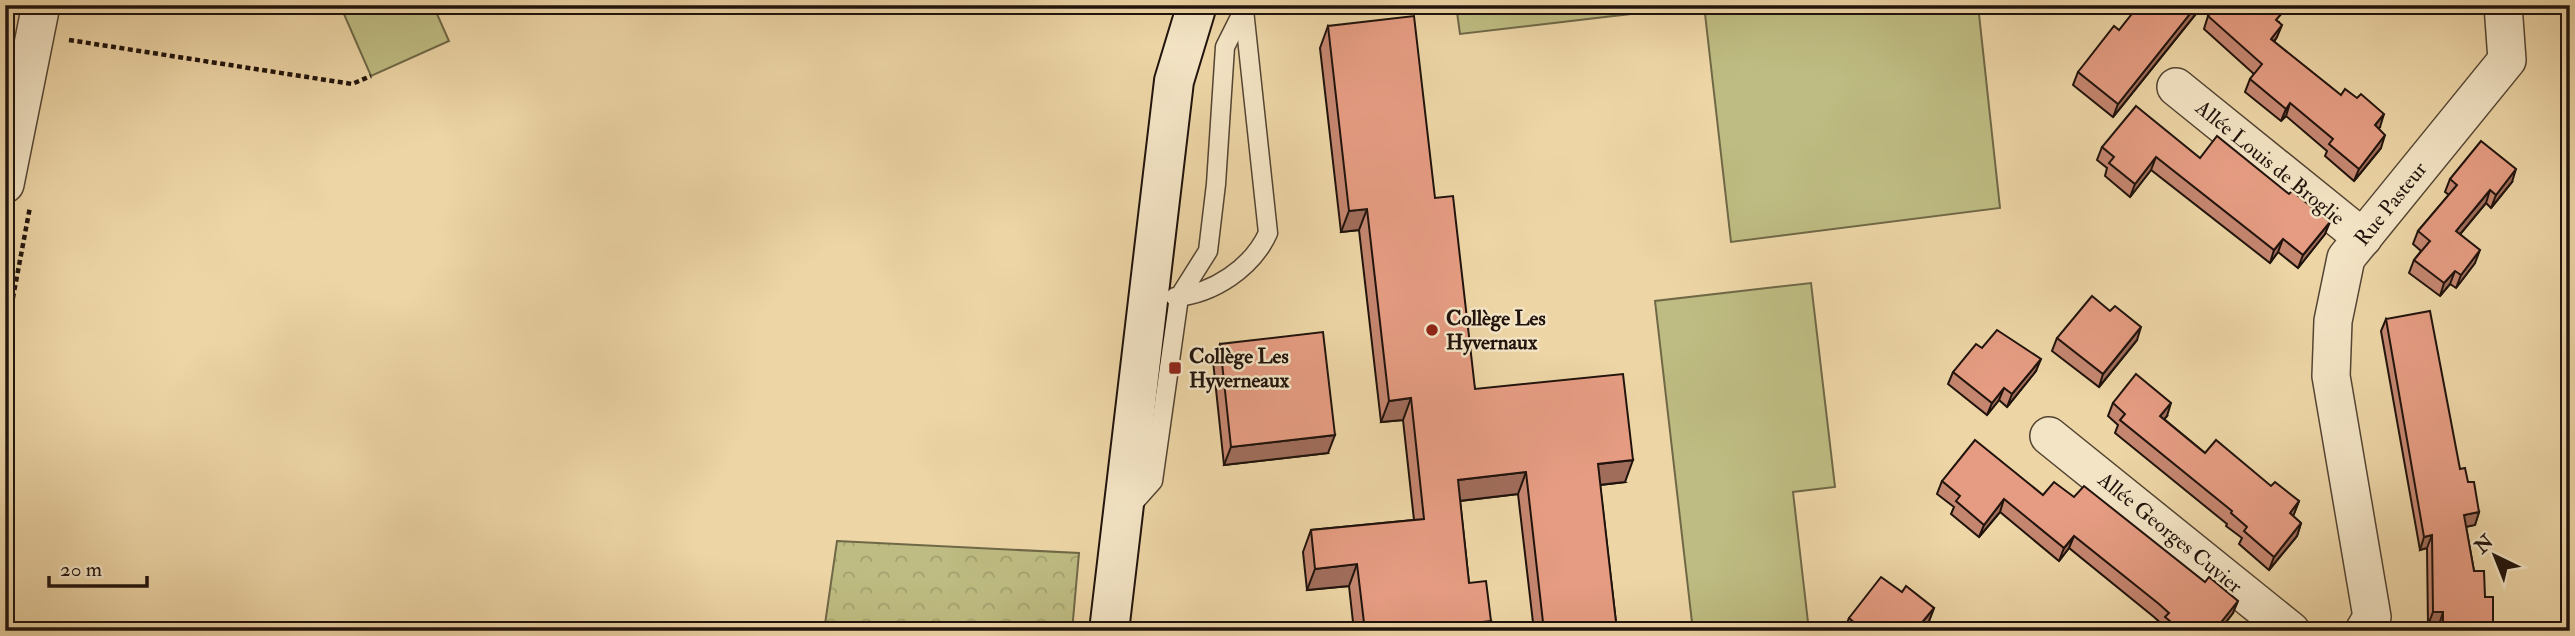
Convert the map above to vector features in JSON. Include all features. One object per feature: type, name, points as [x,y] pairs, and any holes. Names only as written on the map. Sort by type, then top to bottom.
[{"type":"street","points":[[1109,631],[1124,514],[1165,297],[1174,81],[1197,5]]},
{"type":"street","name":"Rue Pasteur","points":[[2364,631],[2372,617],[2331,376],[2333,321],[2346,258],[2507,60],[2504,5]]},
{"type":"street","points":[[5,184],[38,20]]},
{"type":"street","name":"Allée Louis de Broglie","points":[[2176,87],[2363,238]]},
{"type":"street","name":"Allée Georges Cuvier","points":[[2049,436],[2291,631]]},
{"type":"lane","points":[[1165,297],[1208,251],[1216,184],[1225,47],[1245,7]]},
{"type":"lane","points":[[1165,297],[1211,288],[1244,267],[1261,249],[1268,233],[1245,7]]},
{"type":"path","points":[[38,20],[352,84],[371,76]]},
{"type":"green space","points":[[340,5],[433,5],[449,41],[371,76]]},
{"type":"green space","points":[[1456,5],[1629,5],[1630,14],[1460,34]]},
{"type":"green space","points":[[1704,5],[1978,5],[2000,208],[1731,242]]},
{"type":"green space","points":[[1811,283],[1835,487],[1793,492],[1809,631],[1693,631],[1655,301]]},
{"type":"green space","points":[[837,541],[1079,553],[1072,631],[824,631]]},
{"type":"building","points":[[2139,5],[2197,5],[2118,104],[2078,72],[2114,26],[2119,30]]},
{"type":"building","points":[[2217,5],[2228,5],[2232,8],[2234,5],[2273,5],[2282,13],[2276,20],[2282,25],[2271,39],[2341,95],[2345,89],[2357,98],[2361,94],[2384,114],[2375,125],[2385,135],[2359,169],[2329,144],[2333,139],[2290,103],[2286,109],[2250,79],[2262,64],[2208,16]]},
{"type":"building","points":[[1414,16],[1435,198],[1453,196],[1475,389],[1623,374],[1633,460],[1598,464],[1617,631],[1544,631],[1526,472],[1458,480],[1469,583],[1486,581],[1491,621],[1404,631],[1365,631],[1357,564],[1315,569],[1311,530],[1424,519],[1411,398],[1389,401],[1367,209],[1349,211],[1328,26]]},
{"type":"building","points":[[2136,106],[2200,158],[2217,136],[2289,194],[2292,191],[2330,222],[2303,255],[2283,239],[2274,250],[2156,157],[2135,184],[2109,163],[2114,157],[2102,147]]},
{"type":"building","points":[[2481,141],[2516,169],[2496,195],[2490,190],[2456,231],[2480,250],[2461,275],[2455,271],[2444,283],[2414,260],[2430,241],[2418,231],[2457,185],[2450,179]]},
{"type":"building","points":[[2092,296],[2110,311],[2115,306],[2141,327],[2103,374],[2057,338]]},
{"type":"building","points":[[2430,311],[2460,469],[2465,468],[2468,482],[2474,482],[2479,512],[2464,515],[2474,571],[2484,571],[2485,597],[2493,597],[2493,631],[2443,631],[2443,612],[2433,612],[2432,535],[2424,537],[2386,319]]},
{"type":"building","points":[[1997,330],[2041,359],[2012,394],[2004,388],[1992,403],[1953,372],[1976,344],[1982,348]]},
{"type":"building","points":[[1323,332],[1335,435],[1231,447],[1220,344]]},
{"type":"building","points":[[2136,374],[2171,403],[2160,416],[2205,453],[2216,440],[2271,486],[2275,482],[2299,501],[2290,513],[2301,523],[2274,557],[2244,531],[2247,527],[2232,511],[2120,420],[2125,414],[2113,403]]},
{"type":"building","points":[[1975,440],[2043,495],[2054,482],[2074,497],[2084,486],[2205,582],[2209,577],[2238,601],[2214,631],[2205,631],[2199,626],[2194,631],[2182,631],[2165,617],[2169,613],[2159,604],[2074,536],[2064,548],[2004,499],[1984,525],[1956,501],[1960,496],[1942,481]]},
{"type":"building","points":[[1881,577],[1902,592],[1906,586],[1934,608],[1915,631],[1864,631],[1849,618]]},
{"type":"place","name":"Collège Les Hyvernaux","points":[[1432,330]]},
{"type":"place","name":"Collège Les Hyverneaux","points":[[1175,368]]}]
